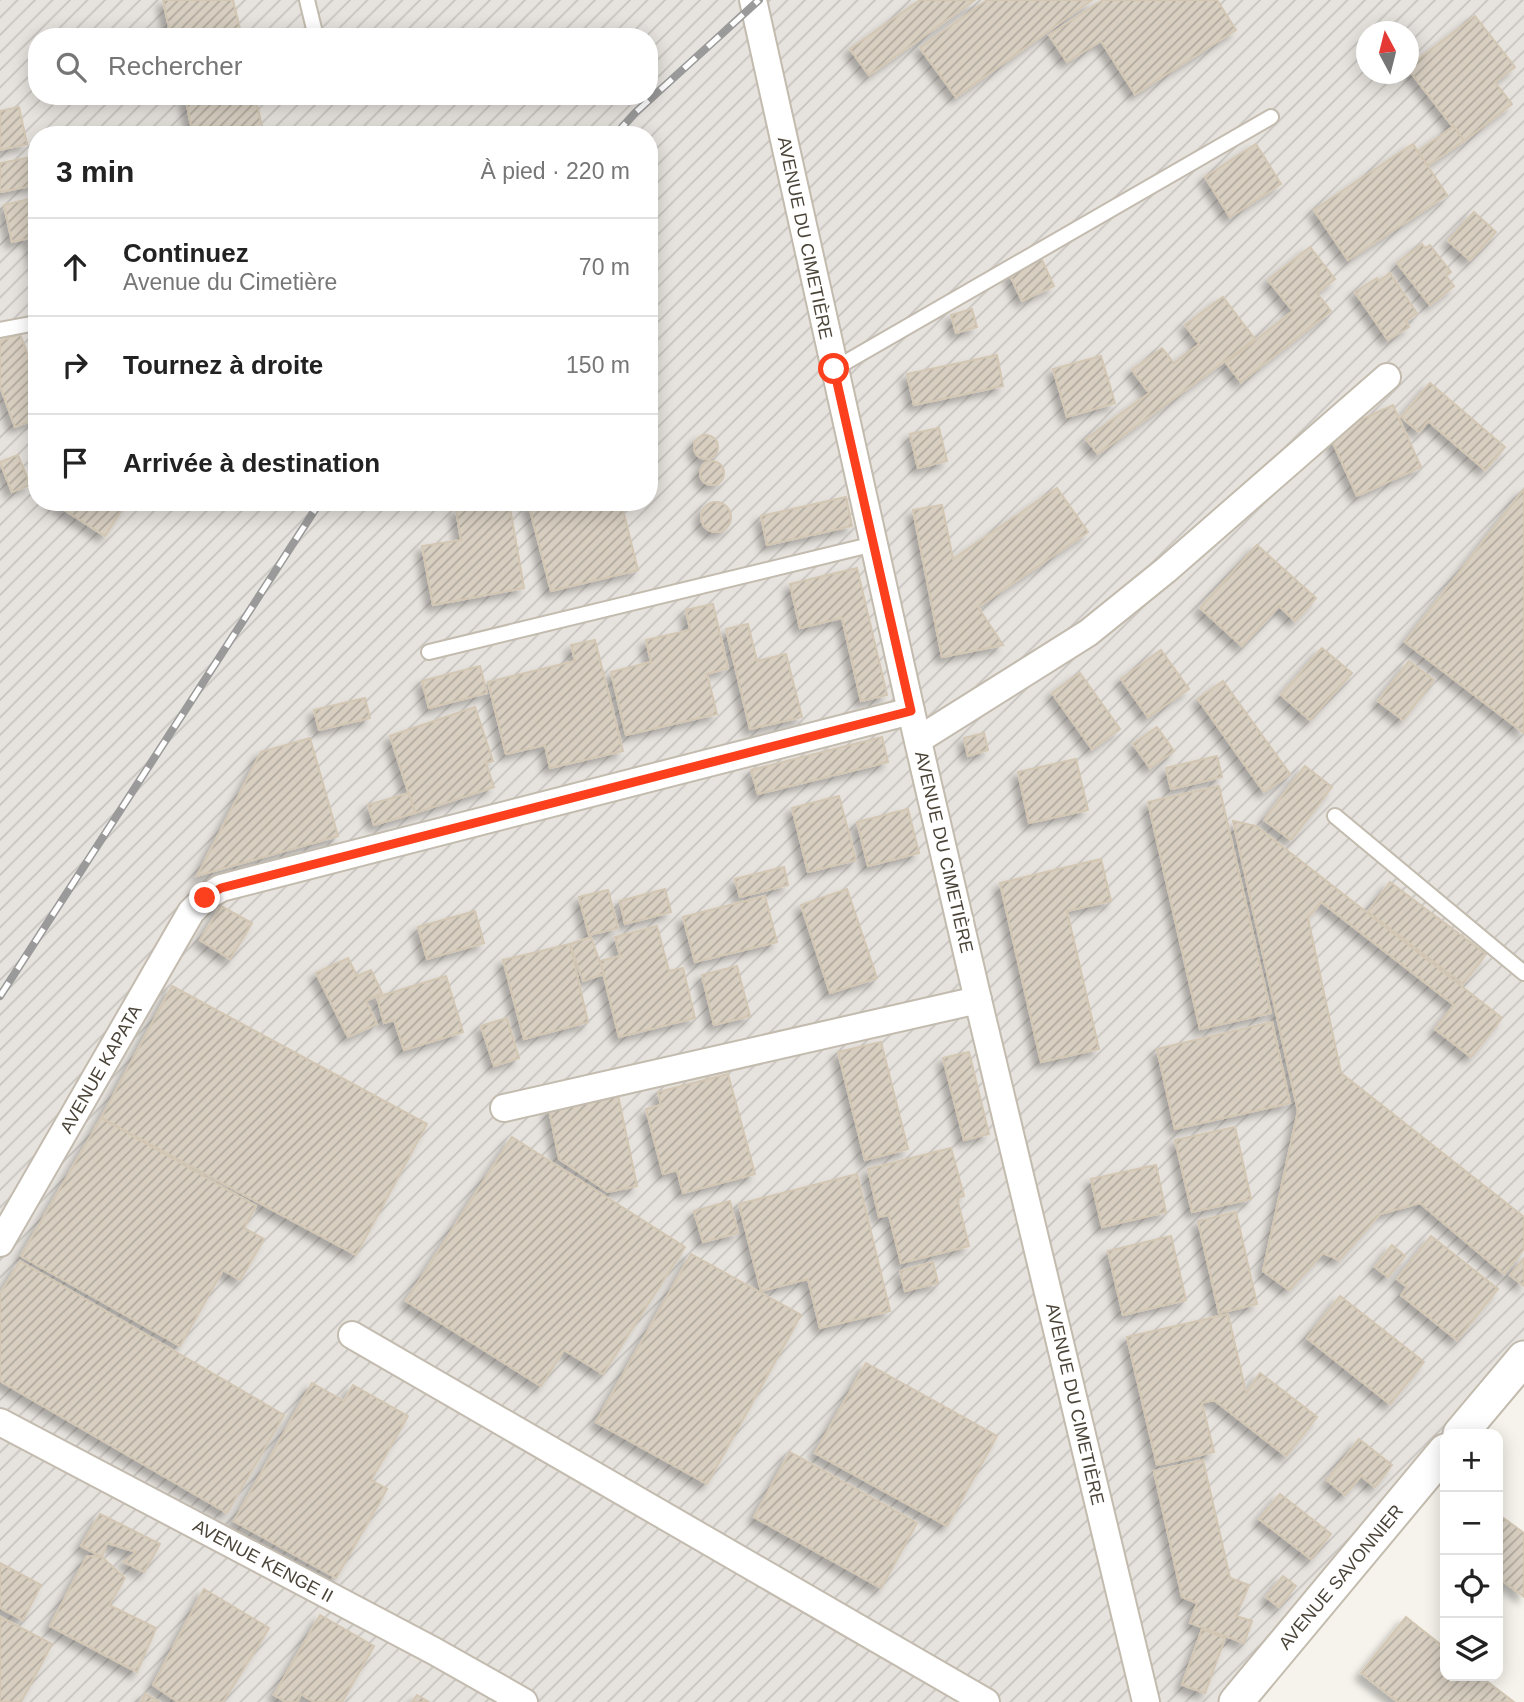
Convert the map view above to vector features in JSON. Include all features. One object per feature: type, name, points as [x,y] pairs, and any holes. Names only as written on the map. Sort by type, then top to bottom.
[{"type":"street","name":"AVENUE DU CIMETIÈRE","points":[[753,0],[911,711],[1146,1702]]},
{"type":"street","points":[[918,740],[1088,633],[1166,570],[1387,377]]},
{"type":"street","name":"AVENUE KAPATA","points":[[0,1243],[191,912],[205,898],[221,888],[911,711]]},
{"type":"street","points":[[505,1108],[978,1000]]},
{"type":"street","points":[[352,1335],[986,1702]]},
{"type":"street","points":[[1464,1429],[1524,1358]]},
{"type":"street","name":"AVENUE KENGE II","points":[[0,1422],[524,1702]]},
{"type":"street","name":"AVENUE SAVONNIER","points":[[1236,1702],[1440,1457]]},
{"type":"lane","points":[[307,0],[314,28]]},
{"type":"lane","points":[[834,369],[1270,117]]},
{"type":"lane","points":[[0,330],[28,325]]},
{"type":"lane","points":[[429,652],[873,544]]},
{"type":"lane","points":[[1335,816],[1524,973]]},
{"type":"shaded area","points":[[0,0],[1524,0],[1524,1340],[1448,1429],[1440,1429],[1440,1438],[1218,1702],[0,1702]]},
{"type":"building","points":[[163,0],[233,0],[240,28],[169,28]]},
{"type":"building","points":[[920,0],[975,0],[869,75],[850,49]]},
{"type":"building","points":[[987,0],[1092,0],[956,97],[920,48]]},
{"type":"building","points":[[1103,0],[1217,0],[1236,30],[1135,94],[1101,41],[1067,62],[1049,35]]},
{"type":"building","points":[[1475,16],[1515,67],[1495,82],[1512,104],[1464,141],[1419,83],[1419,59]]},
{"type":"building","points":[[187,105],[257,105],[262,126],[191,126]]},
{"type":"building","points":[[19,107],[27,144],[0,150],[0,111]]},
{"type":"building","points":[[1454,126],[1464,141],[1427,166],[1417,152]]},
{"type":"building","points":[[1256,144],[1281,184],[1230,217],[1205,177]]},
{"type":"building","points":[[1413,144],[1447,195],[1348,260],[1314,210]]},
{"type":"building","points":[[28,158],[28,187],[0,192],[0,163]]},
{"type":"building","points":[[28,199],[28,238],[12,242],[4,205]]},
{"type":"building","points":[[1474,212],[1496,232],[1470,260],[1448,241]]},
{"type":"building","points":[[1422,244],[1425,248],[1430,245],[1451,272],[1446,276],[1454,286],[1430,305],[1397,263]]},
{"type":"building","points":[[1310,247],[1335,279],[1317,293],[1331,311],[1241,382],[1226,363],[1293,311],[1268,280]]},
{"type":"building","points":[[1041,258],[1054,286],[1022,301],[1009,273]]},
{"type":"building","points":[[1390,273],[1417,313],[1406,321],[1409,327],[1388,340],[1355,292]]},
{"type":"building","points":[[1223,297],[1255,339],[1098,454],[1086,439],[1149,393],[1132,370],[1162,348],[1174,363],[1199,344],[1185,325]]},
{"type":"building","points":[[972,309],[977,327],[956,333],[951,315]]},
{"type":"building","points":[[20,334],[28,355],[28,422],[15,427],[0,386],[0,341]]},
{"type":"building","points":[[997,355],[1003,386],[914,405],[907,374]]},
{"type":"building","points":[[1101,356],[1115,403],[1067,417],[1053,369]]},
{"type":"building","points":[[1430,383],[1505,447],[1485,470],[1428,421],[1419,432],[1401,417]]},
{"type":"building","points":[[1393,405],[1421,467],[1357,496],[1329,434]]},
{"type":"building","points":[[939,428],[947,461],[918,468],[910,434]]},
{"type":"building","points":[[706,435],[715,438],[718,447],[715,456],[706,459],[697,456],[694,447],[697,438]]},
{"type":"building","points":[[18,455],[28,486],[12,492],[0,462]]},
{"type":"building","points":[[712,461],[723,468],[724,473],[717,484],[712,485],[701,478],[700,473],[707,462]]},
{"type":"building","points":[[1057,488],[1088,532],[978,607],[1003,645],[942,657],[913,510],[942,505],[953,559]]},
{"type":"building","points":[[1524,489],[1524,733],[1405,642]]},
{"type":"building","points":[[846,497],[852,526],[767,545],[761,516]]},
{"type":"building","points":[[716,502],[727,506],[731,517],[727,528],[716,532],[705,528],[701,517],[705,506]]},
{"type":"building","points":[[66,511],[121,511],[105,536]]},
{"type":"building","points":[[456,511],[511,511],[524,588],[433,605],[422,546],[461,540]]},
{"type":"building","points":[[530,511],[623,511],[638,570],[551,591]]},
{"type":"building","points":[[1257,545],[1316,598],[1295,621],[1279,606],[1242,646],[1200,608]]},
{"type":"building","points":[[857,568],[887,695],[861,701],[842,618],[800,628],[790,584]]},
{"type":"building","points":[[713,604],[728,668],[707,674],[717,714],[626,735],[611,672],[651,662],[646,640],[690,630],[686,610]]},
{"type":"building","points":[[748,624],[757,661],[786,654],[802,717],[750,729],[726,629]]},
{"type":"building","points":[[595,640],[623,751],[550,768],[545,745],[506,754],[488,682],[575,661],[571,645]]},
{"type":"building","points":[[1322,648],[1352,673],[1310,720],[1281,695]]},
{"type":"building","points":[[1161,650],[1189,689],[1148,717],[1121,679]]},
{"type":"building","points":[[1409,661],[1434,680],[1403,720],[1378,701]]},
{"type":"building","points":[[480,666],[487,693],[429,708],[422,681]]},
{"type":"building","points":[[1080,673],[1120,729],[1092,749],[1052,693]]},
{"type":"building","points":[[1223,681],[1290,774],[1264,792],[1198,699]]},
{"type":"building","points":[[365,698],[370,718],[319,730],[314,710]]},
{"type":"building","points":[[475,707],[493,761],[486,763],[494,787],[415,813],[390,736]]},
{"type":"building","points":[[1157,727],[1174,751],[1150,768],[1133,744]]},
{"type":"building","points":[[984,733],[988,750],[968,756],[964,738]]},
{"type":"building","points":[[882,737],[888,762],[758,794],[751,770]]},
{"type":"building","points":[[310,738],[338,836],[197,876],[261,752]]},
{"type":"building","points":[[1217,756],[1222,777],[1171,789],[1166,768]]},
{"type":"building","points":[[1076,759],[1088,810],[1029,823],[1018,772]]},
{"type":"building","points":[[1305,766],[1332,787],[1291,840],[1264,820]]},
{"type":"building","points":[[1219,786],[1271,1013],[1200,1029],[1148,802]]},
{"type":"building","points":[[409,793],[415,813],[374,825],[368,805]]},
{"type":"building","points":[[839,796],[856,860],[808,872],[792,808]]},
{"type":"building","points":[[908,809],[919,853],[868,866],[857,822]]},
{"type":"building","points":[[1233,821],[1256,826],[1502,1018],[1471,1057],[1435,1029],[1454,1005],[1321,902],[1308,918],[1341,1073],[1524,1217],[1524,1249],[1504,1274],[1420,1203],[1380,1214],[1339,1260],[1323,1253],[1289,1290],[1263,1271],[1298,1111]]},
{"type":"building","points":[[1101,859],[1111,901],[1067,911],[1099,1049],[1041,1062],[1000,883]]},
{"type":"building","points":[[784,867],[788,885],[740,897],[735,879]]},
{"type":"building","points":[[1390,882],[1486,954],[1463,984],[1368,912]]},
{"type":"building","points":[[665,889],[671,912],[625,924],[620,901]]},
{"type":"building","points":[[847,889],[877,978],[830,993],[801,905]]},
{"type":"building","points":[[608,890],[618,928],[589,935],[579,897]]},
{"type":"building","points":[[765,896],[777,942],[695,962],[683,917]]},
{"type":"building","points":[[221,906],[252,923],[230,959],[200,940]]},
{"type":"building","points":[[475,911],[484,943],[427,959],[418,927]]},
{"type":"building","points":[[657,926],[669,971],[683,968],[695,1018],[619,1037],[600,961],[620,956],[615,937]]},
{"type":"building","points":[[591,937],[604,974],[583,981],[570,944]]},
{"type":"building","points":[[570,944],[588,1022],[524,1039],[503,960]]},
{"type":"building","points":[[348,958],[357,976],[371,970],[382,993],[366,1001],[377,1024],[348,1037],[316,973]]},
{"type":"building","points":[[737,966],[750,1016],[714,1025],[702,975]]},
{"type":"building","points":[[446,976],[463,1032],[404,1050],[394,1020],[384,1023],[377,997]]},
{"type":"building","points":[[172,986],[427,1124],[356,1255],[101,1118]]},
{"type":"building","points":[[507,1018],[519,1058],[494,1066],[481,1026]]},
{"type":"building","points":[[1272,1022],[1290,1103],[1175,1129],[1157,1049]]},
{"type":"building","points":[[881,1042],[908,1149],[865,1160],[838,1052]]},
{"type":"building","points":[[969,1052],[989,1134],[964,1140],[943,1058]]},
{"type":"building","points":[[728,1074],[755,1174],[683,1193],[677,1170],[663,1174],[646,1109],[661,1105],[658,1092]]},
{"type":"building","points":[[618,1095],[637,1186],[608,1192],[559,1159],[549,1109]]},
{"type":"building","points":[[101,1118],[256,1206],[244,1228],[264,1239],[240,1280],[223,1270],[180,1346],[21,1256]]},
{"type":"building","points":[[1235,1127],[1251,1199],[1192,1212],[1175,1140]]},
{"type":"building","points":[[512,1137],[685,1247],[603,1374],[564,1350],[541,1386],[406,1301]]},
{"type":"building","points":[[951,1148],[964,1196],[957,1198],[969,1246],[901,1263],[889,1215],[879,1217],[868,1169]]},
{"type":"building","points":[[1156,1165],[1166,1212],[1102,1227],[1091,1179]]},
{"type":"building","points":[[857,1174],[890,1311],[820,1328],[808,1279],[761,1291],[739,1204]]},
{"type":"building","points":[[730,1201],[738,1233],[703,1242],[694,1211]]},
{"type":"building","points":[[1236,1212],[1257,1304],[1219,1313],[1198,1221]]},
{"type":"building","points":[[1171,1236],[1186,1300],[1123,1315],[1108,1251]]},
{"type":"building","points":[[1431,1236],[1498,1289],[1457,1340],[1401,1295],[1407,1287],[1397,1279]]},
{"type":"building","points":[[1392,1245],[1405,1256],[1388,1277],[1375,1267]]},
{"type":"building","points":[[691,1254],[801,1315],[707,1484],[596,1422]]},
{"type":"building","points":[[1524,1258],[1524,1286],[1510,1275]]},
{"type":"building","points":[[20,1261],[284,1415],[227,1513],[0,1381],[0,1294]]},
{"type":"building","points":[[933,1262],[938,1283],[905,1291],[900,1271]]},
{"type":"building","points":[[1340,1296],[1424,1362],[1390,1404],[1307,1338]]},
{"type":"building","points":[[1228,1314],[1246,1393],[1260,1373],[1317,1417],[1286,1456],[1214,1400],[1202,1403],[1214,1452],[1157,1465],[1127,1337]]},
{"type":"building","points":[[866,1363],[997,1436],[947,1526],[815,1453]]},
{"type":"building","points":[[312,1383],[344,1401],[353,1385],[408,1416],[371,1480],[387,1489],[336,1578],[234,1521]]},
{"type":"building","points":[[1359,1439],[1392,1465],[1375,1487],[1361,1476],[1345,1495],[1327,1480]]},
{"type":"building","points":[[790,1452],[917,1523],[881,1588],[754,1517]]},
{"type":"building","points":[[1203,1460],[1230,1578],[1249,1585],[1236,1616],[1252,1621],[1244,1643],[1190,1623],[1197,1603],[1182,1597],[1154,1471]]},
{"type":"building","points":[[1280,1494],[1331,1534],[1311,1559],[1259,1519]]},
{"type":"building","points":[[100,1514],[160,1544],[144,1572],[124,1562],[136,1552],[107,1543],[102,1557],[81,1546]]},
{"type":"building","points":[[1503,1518],[1524,1533],[1524,1597],[1503,1581]]},
{"type":"building","points":[[87,1556],[102,1557],[125,1578],[109,1605],[156,1628],[137,1672],[50,1626]]},
{"type":"building","points":[[0,1563],[41,1585],[23,1620],[0,1608]]},
{"type":"building","points":[[1283,1576],[1296,1586],[1279,1607],[1266,1597]]},
{"type":"building","points":[[204,1589],[269,1628],[223,1702],[178,1702],[153,1685]]},
{"type":"building","points":[[320,1615],[374,1646],[342,1702],[314,1702],[301,1694],[297,1702],[286,1702],[274,1695]]},
{"type":"building","points":[[0,1617],[52,1644],[21,1702],[0,1702]]},
{"type":"building","points":[[1406,1617],[1440,1644],[1440,1681],[1487,1681],[1514,1702],[1398,1702],[1361,1673]]},
{"type":"building","points":[[1202,1629],[1225,1638],[1205,1693],[1182,1685]]},
{"type":"building","points":[[145,1694],[160,1702],[141,1702]]},
{"type":"building","points":[[417,1695],[429,1702],[412,1702]]},
{"type":"railway","points":[[658,92],[759,0]]},
{"type":"railway","points":[[623,126],[644,105]]},
{"type":"railway","points":[[0,996],[314,511]]},
{"type":"route","points":[[205,898],[221,888],[911,711],[834,369]]}]
